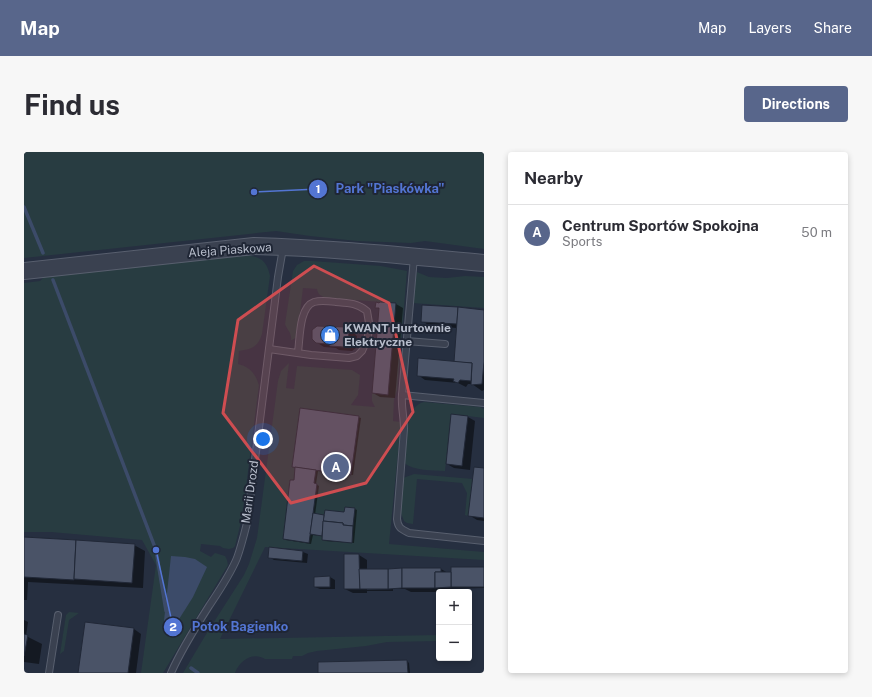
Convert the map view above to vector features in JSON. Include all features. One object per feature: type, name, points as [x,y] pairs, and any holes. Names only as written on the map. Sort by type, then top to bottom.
[{"type":"street","name":"Aleja Piaskowa","points":[[24,271],[254,246],[374,252],[484,263]]},
{"type":"lane","name":"Marii Drozd","points":[[170,673],[229,574],[237,559],[242,544],[247,523],[278,277],[284,247]]},
{"type":"lane","points":[[414,256],[401,404],[404,429],[397,519],[398,525],[409,533],[484,541]]},
{"type":"lane","points":[[269,349],[349,358],[357,356],[362,350],[368,337],[369,323],[367,311],[361,306],[351,303],[321,301],[312,302],[306,308],[302,316],[298,352]]},
{"type":"lane","points":[[406,341],[445,344]]},
{"type":"lane","points":[[402,395],[484,403]]},
{"type":"lane","points":[[49,673],[58,615]]},
{"type":"highlighted area","points":[[314,266],[389,303],[413,412],[366,483],[291,503],[223,413],[238,320]]},
{"type":"green space","points":[[24,152],[484,152],[484,249],[425,241],[411,243],[357,241],[276,231],[24,258]]},
{"type":"green space","points":[[246,255],[256,257],[265,263],[270,276],[262,334],[259,342],[254,347],[239,351],[238,364],[252,371],[259,385],[241,522],[235,546],[229,549],[220,546],[201,544],[200,551],[211,557],[215,553],[225,556],[228,565],[163,673],[141,673],[156,565],[142,540],[51,532],[24,532],[24,283],[40,281],[45,276]]},
{"type":"green space","points":[[304,261],[312,261],[381,266],[407,271],[397,391],[394,399],[393,421],[401,422],[389,544],[484,552],[484,560],[265,547],[220,639],[436,635],[436,641],[387,642],[366,646],[317,651],[302,656],[293,656],[292,659],[265,659],[256,656],[247,658],[243,661],[235,673],[183,673],[244,575],[249,564],[257,538],[278,381],[281,371],[289,363],[286,388],[294,389],[297,366],[352,370],[360,375],[358,395],[351,405],[375,407],[372,401],[372,393],[388,395],[396,303],[326,298],[318,293],[317,289],[303,288],[297,337],[291,340],[290,333],[285,324],[293,271],[297,265]]},
{"type":"green space","points":[[417,272],[429,277],[484,277],[484,308],[412,303]]},
{"type":"green space","points":[[424,402],[480,407],[484,409],[484,418],[451,414],[445,471],[418,469],[404,463],[408,422],[415,407]]},
{"type":"green space","points":[[414,474],[473,479],[468,516],[465,515],[467,493],[462,483],[417,479],[413,524],[404,521],[400,511],[403,478]]},
{"type":"green space","points":[[69,612],[79,613],[69,620],[64,651],[60,654],[66,615]]},
{"type":"water","points":[[171,556],[195,559],[207,567],[193,597],[169,635],[163,630]]},
{"type":"building","points":[[376,302],[396,303],[388,395],[372,393],[379,308],[375,308]]},
{"type":"building","points":[[422,305],[458,307],[457,324],[421,322]]},
{"type":"building","points":[[458,307],[484,310],[484,362],[482,384],[471,385],[472,363],[454,362]]},
{"type":"building","name":"KWANT Hurtownie Elektryczne","points":[[317,326],[346,327],[349,331],[348,344],[344,347],[316,343],[312,339],[312,330]]},
{"type":"building","points":[[418,358],[472,363],[471,381],[460,380],[458,383],[453,381],[454,379],[417,376]]},
{"type":"building","points":[[300,408],[359,416],[351,475],[292,467]]},
{"type":"building","points":[[451,414],[468,416],[462,466],[446,464]]},
{"type":"building","points":[[295,467],[316,470],[314,483],[317,484],[309,543],[283,539],[290,480],[294,480]]},
{"type":"building","points":[[474,467],[484,468],[484,518],[468,516]]},
{"type":"building","points":[[345,507],[355,508],[353,526],[343,525],[343,523],[323,521],[325,510],[344,512]]},
{"type":"building","points":[[313,513],[324,515],[322,536],[310,534]]},
{"type":"building","points":[[323,521],[343,523],[343,525],[353,526],[352,543],[322,540]]},
{"type":"building","points":[[24,537],[76,540],[74,580],[24,577]]},
{"type":"building","points":[[76,540],[135,544],[132,583],[74,579]]},
{"type":"building","points":[[269,547],[303,551],[302,561],[268,558]]},
{"type":"building","points":[[344,554],[359,554],[360,589],[344,589]]},
{"type":"building","points":[[451,567],[484,567],[484,587],[451,587]]},
{"type":"building","points":[[402,568],[402,588],[388,589],[388,569]]},
{"type":"building","points":[[402,568],[441,568],[441,572],[435,572],[435,588],[402,588]]},
{"type":"building","points":[[359,569],[388,569],[388,589],[360,589]]},
{"type":"building","points":[[435,572],[451,572],[451,587],[435,588]]},
{"type":"building","points":[[330,576],[330,587],[314,587],[314,577]]},
{"type":"building","points":[[85,622],[134,628],[128,673],[78,673]]},
{"type":"building","points":[[24,634],[28,635],[24,656]]},
{"type":"building","points":[[407,660],[408,673],[318,673],[318,662]]},
{"type":"waterway","points":[[24,207],[43,253]]},
{"type":"waterway","points":[[53,280],[156,550],[166,611]]},
{"type":"waterway","points":[[191,668],[198,673]]},
{"type":"place","name":"Park \"Piaskówka\"","points":[[254,192]]},
{"type":"place","name":"KWANT Hurtownie Elektryczne","points":[[330,335]]},
{"type":"place","name":"Centrum Sportów Spokojna","points":[[336,467]]},
{"type":"place","name":"Potok Bagienko","points":[[156,550]]}]
